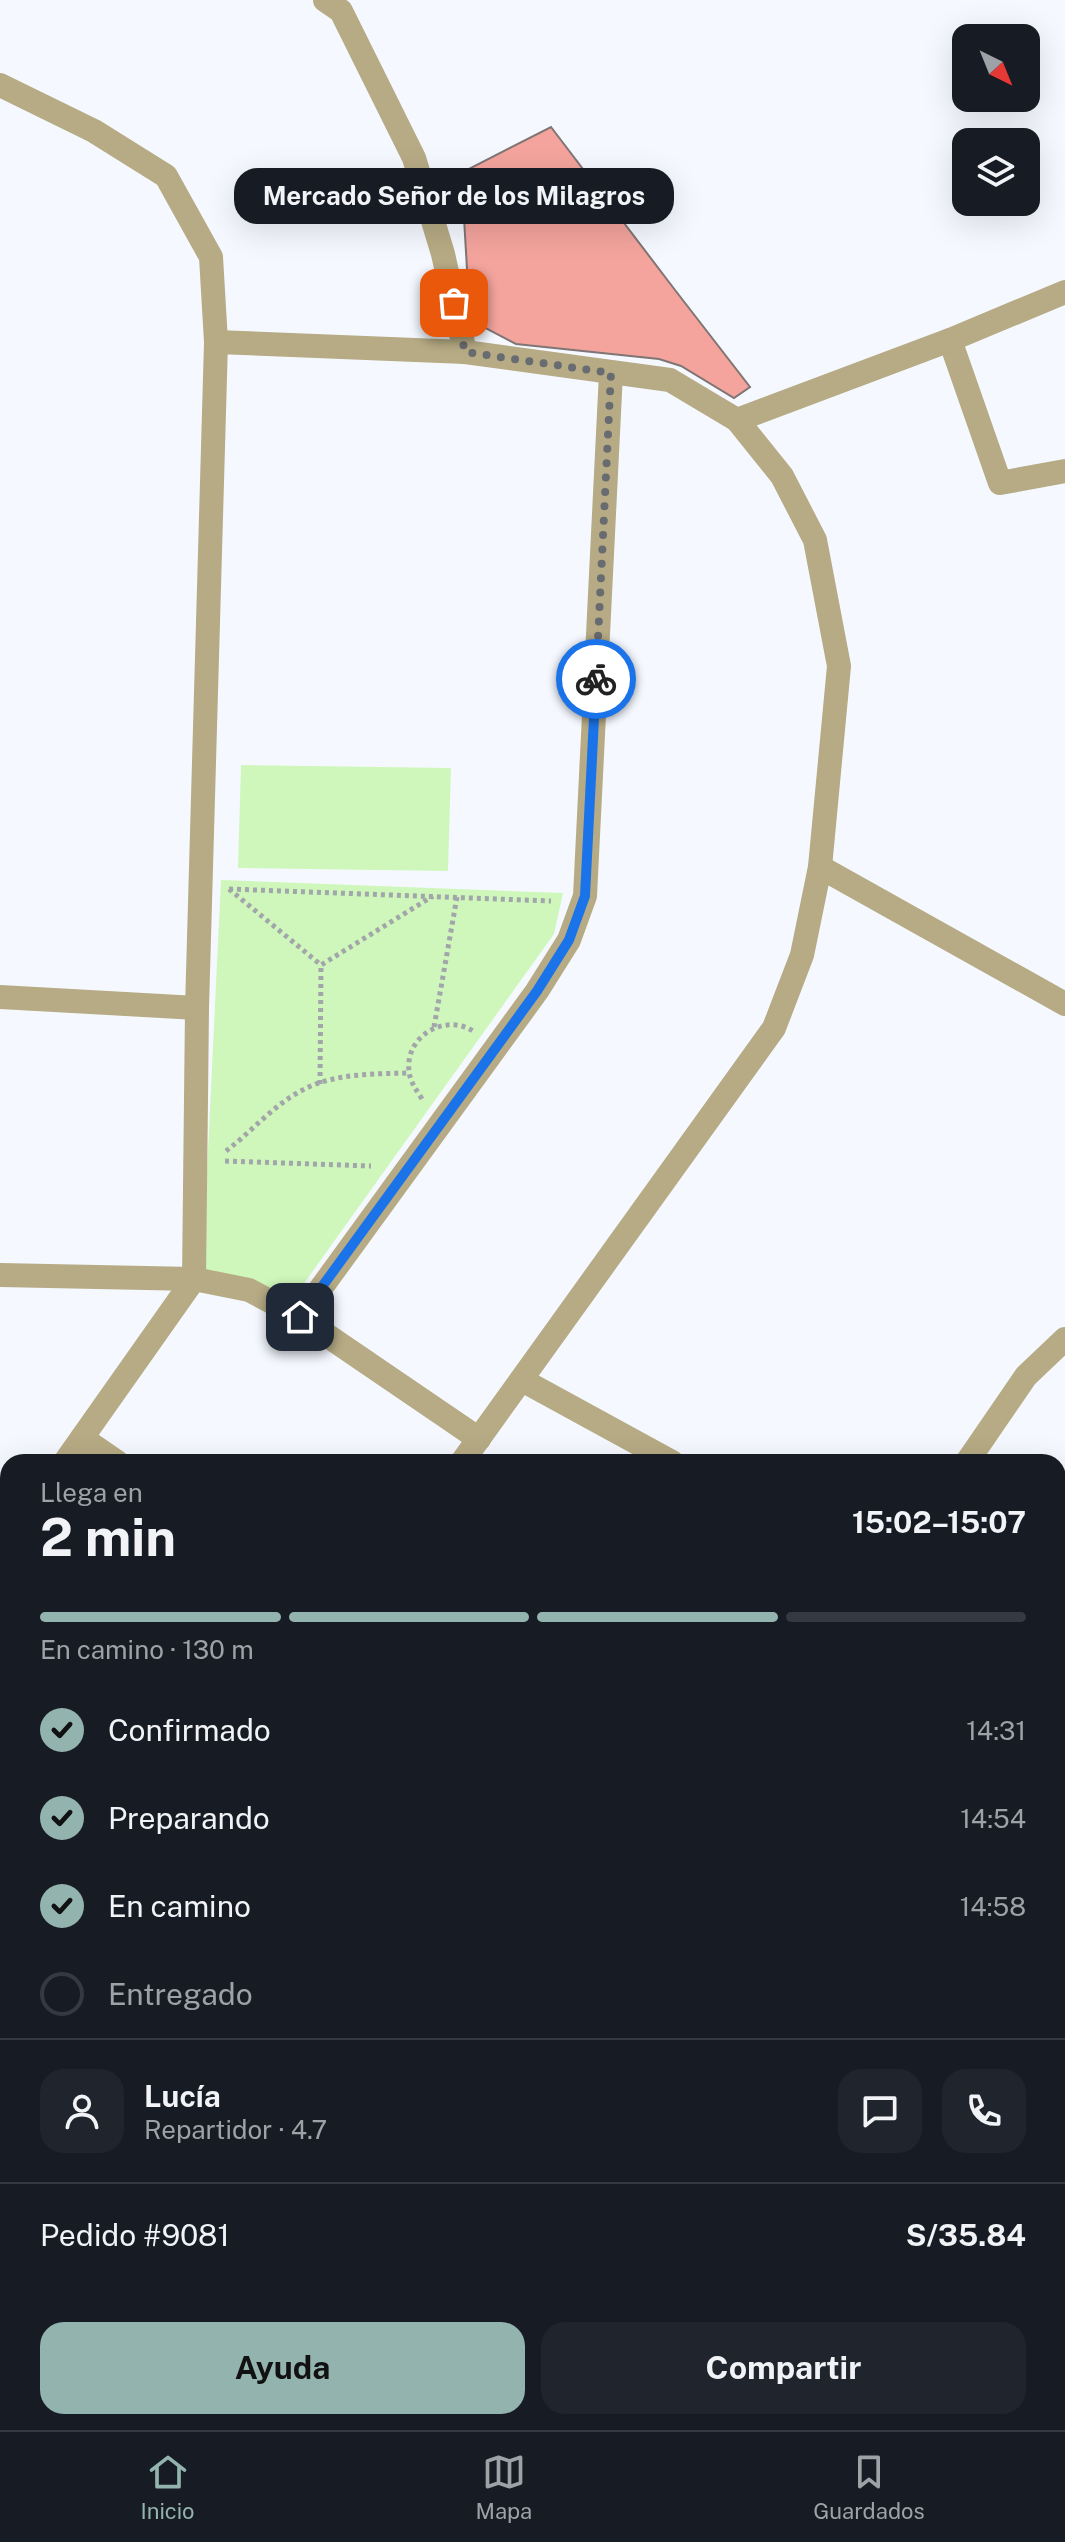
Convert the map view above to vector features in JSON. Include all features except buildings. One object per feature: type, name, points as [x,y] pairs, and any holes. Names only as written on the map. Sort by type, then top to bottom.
[{"type":"street","points":[[337,4],[414,158],[443,254],[465,352]]},
{"type":"street","points":[[0,85],[94,131],[166,176],[211,257],[216,342],[197,1008],[194,1279],[71,1454]]},
{"type":"street","points":[[737,420],[950,340],[1065,292]]},
{"type":"street","points":[[950,340],[1000,483],[1065,471]]},
{"type":"street","points":[[216,342],[465,352],[670,380],[737,420],[782,476],[815,540],[839,666],[820,867],[802,955],[774,1028],[468,1454]]},
{"type":"street","points":[[300,1317],[537,991],[569,940],[585,896],[611,373]]},
{"type":"street","points":[[820,867],[1065,1004]]},
{"type":"street","points":[[0,997],[197,1008]]},
{"type":"street","points":[[0,1275],[194,1279],[249,1290],[300,1317],[479,1439]]},
{"type":"street","points":[[972,1454],[1026,1376],[1065,1339]]},
{"type":"street","points":[[522,1380],[657,1454]]},
{"type":"street","points":[[82,1438],[105,1454]]},
{"type":"path","points":[[228,889],[554,901],[550,912]]},
{"type":"path","points":[[228,889],[228,904]]},
{"type":"path","points":[[228,889],[321,965]]},
{"type":"path","points":[[321,965],[434,896]]},
{"type":"path","points":[[434,1028],[457,897]]},
{"type":"path","points":[[320,1084],[321,965]]},
{"type":"path","points":[[466,1044],[483,1020]]},
{"type":"path","points":[[433,1091],[425,1103],[409,1073],[410,1055],[415,1043],[434,1028],[452,1024],[475,1033]]},
{"type":"path","points":[[370,1180],[379,1167],[214,1161],[299,1092],[320,1084],[369,1074],[409,1073]]},
{"type":"green space","points":[[241,765],[451,768],[448,871],[238,868]]},
{"type":"green space","points":[[221,880],[563,893],[554,934],[290,1303],[202,1276]]},
{"type":"way so far","points":[[454,303],[465,352],[611,373],[596,679]]},
{"type":"place","name":"Mercado Señor de los Milagros","points":[[454,303]]},
{"type":"route","points":[[300,1317],[537,991],[569,940],[585,896],[596,679]]}]
